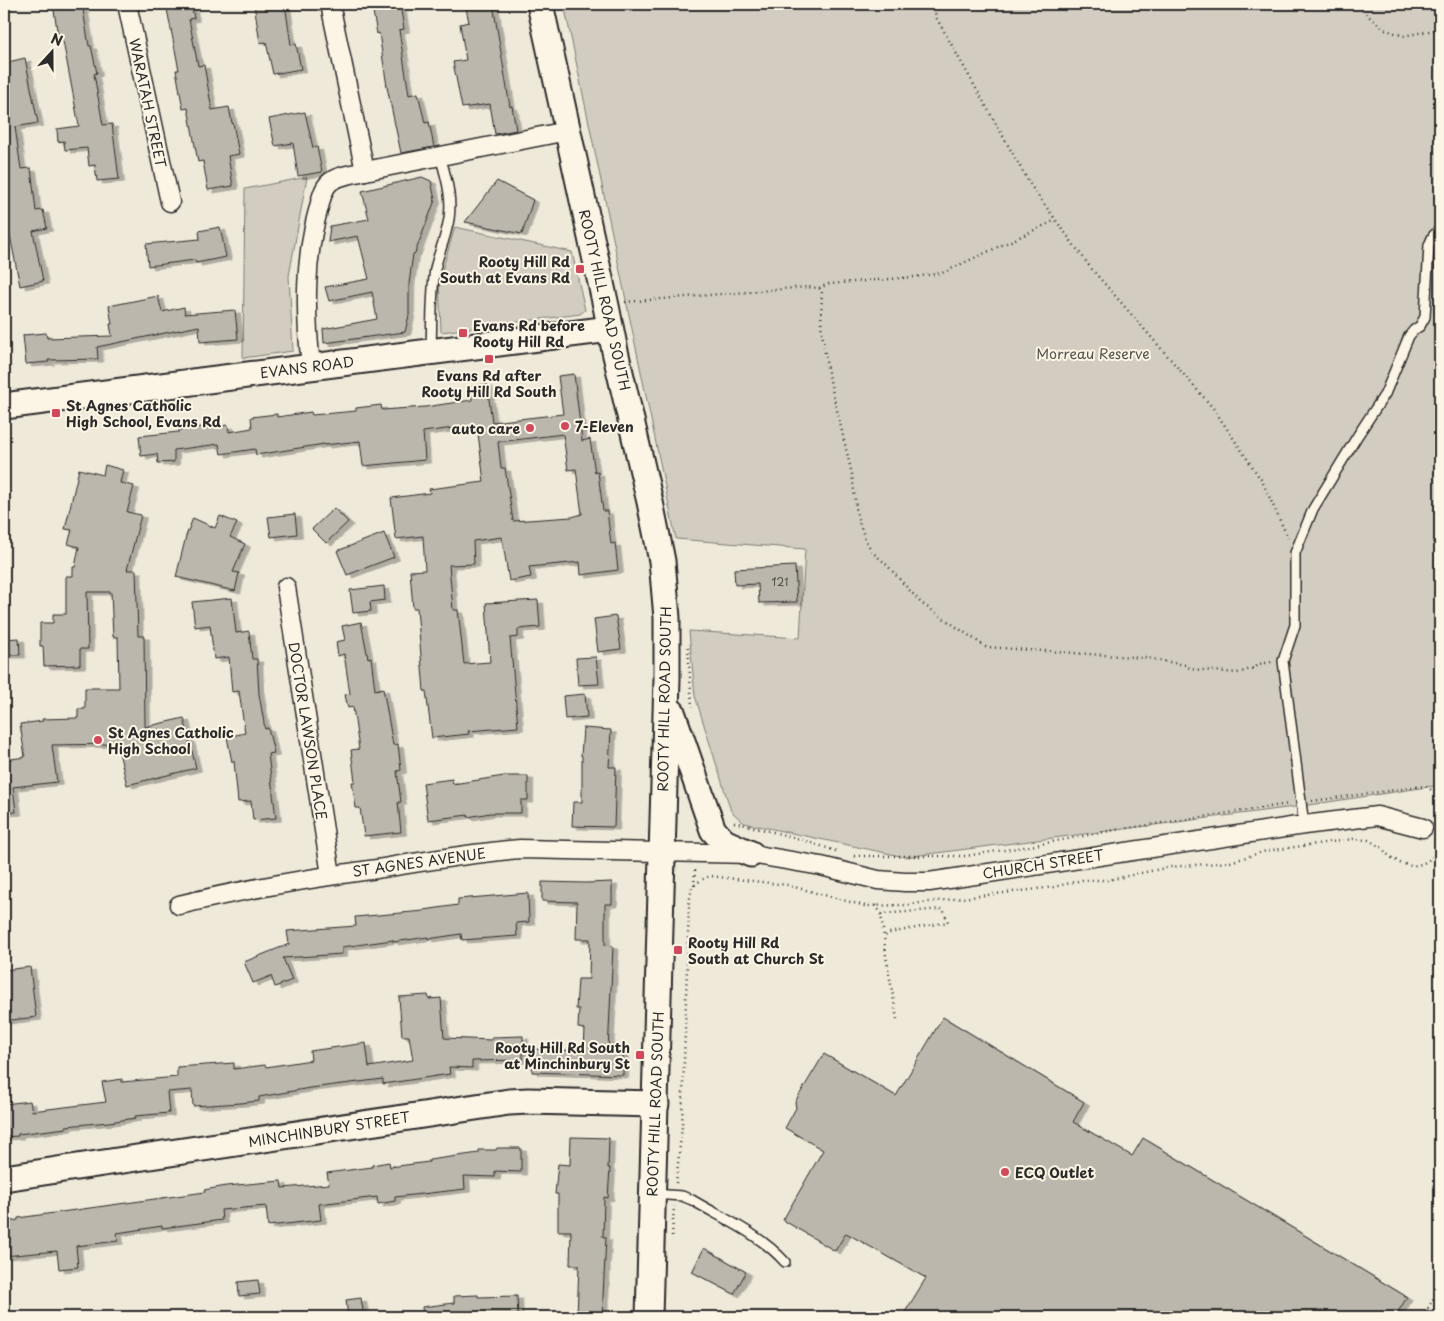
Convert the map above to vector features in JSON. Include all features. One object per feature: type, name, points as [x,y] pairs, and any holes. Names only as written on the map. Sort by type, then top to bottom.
[{"type":"main road","name":"ROOTY HILL ROAD SOUTH","points":[[540,4],[610,329],[650,502],[662,561],[667,618],[667,698],[656,1104],[664,1195],[649,1317]]},
{"type":"main road","name":"EVANS ROAD","points":[[4,406],[610,329]]},
{"type":"main road","points":[[667,698],[714,830],[724,842],[751,854]]},
{"type":"main road","name":"MINCHINBURY STREET","points":[[4,1178],[509,1102],[528,1100],[656,1104]]},
{"type":"street","name":"WARATAH STREET","points":[[127,4],[170,202]]},
{"type":"street","points":[[330,4],[365,171]]},
{"type":"street","points":[[311,366],[306,298],[310,249],[314,224],[323,193],[330,182],[344,176],[365,171],[567,131]]},
{"type":"street","name":"DOCTOR LAWSON PLACE","points":[[286,587],[331,875]]},
{"type":"street","name":"CHURCH STREET","points":[[662,852],[751,854],[813,865],[878,880],[929,882],[1304,825],[1377,816],[1423,828]]},
{"type":"street","name":"ST AGNES AVENUE","points":[[179,905],[213,896],[331,875],[479,853],[520,849],[662,852]]},
{"type":"lane","points":[[431,352],[432,292],[436,266],[448,226],[450,207],[446,178],[440,156]]},
{"type":"lane","points":[[1304,825],[1284,661],[1295,625],[1295,553],[1313,509],[1385,394],[1409,336],[1423,322],[1425,317],[1429,245],[1433,236],[1440,229]]},
{"type":"lane","points":[[664,1195],[692,1200],[762,1240],[785,1262]]},
{"type":"path","points":[[932,4],[937,19],[1031,186],[1090,266],[1213,408],[1262,481],[1295,553]]},
{"type":"path","points":[[1354,4],[1384,29],[1403,36],[1440,29]]},
{"type":"path","points":[[621,303],[807,287],[819,288],[829,284],[942,273],[1056,220]]},
{"type":"path","points":[[819,288],[822,291],[821,324],[826,368],[852,474],[857,516],[872,552],[922,604],[986,647],[1147,658],[1185,665],[1191,669],[1238,673],[1260,664],[1284,661]]},
{"type":"path","points":[[688,645],[692,710]]},
{"type":"path","points":[[850,856],[965,856],[1115,830],[1301,802],[1425,786],[1435,792],[1440,800]]},
{"type":"path","points":[[728,818],[734,823],[800,839],[842,853]]},
{"type":"path","points":[[670,1243],[673,1233],[664,1195],[682,1117],[689,903],[692,887],[701,880],[710,876],[725,876],[788,885],[865,906],[904,906],[1054,887],[1082,880],[1108,880],[1170,867],[1230,862],[1266,851],[1353,839],[1368,840],[1381,847],[1389,856],[1400,863],[1411,866],[1422,864],[1432,858],[1440,847]]},
{"type":"path","points":[[876,906],[881,914],[886,956],[898,1019]]},
{"type":"path","points":[[881,914],[943,909],[948,922],[888,932],[884,937]]},
{"type":"path","points":[[1423,1317],[1440,1287]]},
{"type":"green space","name":"Morreau Reserve","points":[[564,4],[1440,4],[1440,785],[1302,806],[905,857],[744,823],[731,811],[695,696],[689,631],[800,638],[805,549],[676,539]]},
{"type":"green space","points":[[307,177],[289,276],[293,351],[243,358],[245,189]]},
{"type":"green space","points":[[455,227],[572,252],[585,310],[580,314],[441,332],[439,281]]},
{"type":"building","points":[[53,4],[82,4],[89,46],[91,46],[97,73],[94,74],[103,125],[112,124],[119,179],[97,181],[95,165],[89,166],[87,148],[65,150],[64,141],[58,142],[57,129],[79,126],[63,41],[59,42]]},
{"type":"building","points":[[166,4],[191,4],[194,18],[189,19],[198,66],[204,65],[212,110],[229,107],[239,154],[228,156],[233,186],[208,190],[203,161],[198,162],[188,108],[183,109],[176,70],[179,70]]},
{"type":"building","points":[[254,4],[285,4],[291,45],[296,44],[301,69],[273,74],[266,42],[260,43]]},
{"type":"building","points":[[400,4],[404,29],[399,30],[409,95],[418,93],[425,123],[429,122],[434,147],[401,153],[387,87],[379,33],[377,34],[372,6]]},
{"type":"building","points":[[465,4],[493,4],[510,107],[512,106],[516,130],[495,134],[490,104],[462,108],[453,62],[466,60],[460,24],[469,22]]},
{"type":"building","points":[[25,58],[38,123],[15,127],[21,169],[31,168],[36,211],[43,210],[47,228],[33,231],[43,281],[20,286],[4,205],[4,63]]},
{"type":"building","points":[[305,112],[313,148],[317,147],[322,172],[298,176],[293,143],[275,146],[269,119]]},
{"type":"building","points":[[422,177],[431,181],[435,200],[413,254],[409,284],[409,315],[405,332],[324,343],[323,329],[377,319],[372,292],[329,301],[325,287],[369,279],[358,236],[328,242],[330,226],[369,219],[362,191]]},
{"type":"building","points":[[497,181],[533,200],[522,234],[465,222]]},
{"type":"building","points":[[220,227],[226,257],[196,263],[195,260],[148,266],[146,244],[200,239],[199,231]]},
{"type":"building","points":[[158,296],[162,312],[184,307],[185,314],[235,310],[238,339],[200,342],[199,326],[97,347],[98,359],[48,360],[49,362],[26,364],[23,335],[46,333],[47,338],[112,336],[109,306]]},
{"type":"building","points":[[574,374],[582,441],[590,439],[595,473],[598,472],[603,511],[607,511],[611,544],[615,543],[618,570],[581,575],[580,562],[529,567],[531,577],[509,581],[502,537],[473,541],[474,564],[449,565],[453,610],[458,610],[464,664],[490,662],[486,603],[538,600],[540,627],[518,629],[518,637],[510,638],[518,727],[468,731],[469,734],[432,738],[426,691],[424,691],[417,608],[413,608],[410,571],[425,570],[423,536],[396,539],[391,498],[430,493],[429,489],[484,482],[477,425],[423,432],[425,460],[363,466],[360,441],[324,444],[256,455],[255,449],[221,454],[219,444],[174,450],[174,462],[158,463],[157,454],[141,456],[139,436],[228,425],[229,432],[252,428],[251,417],[277,414],[277,417],[311,412],[312,415],[356,411],[356,408],[381,405],[382,410],[425,407],[472,400],[470,387],[487,384],[492,422],[563,414],[558,376]],"holes":[[[563,434],[568,470],[576,469],[582,514],[572,517],[513,521],[505,468],[501,468],[498,442]]]},
{"type":"building","points":[[105,465],[123,470],[120,483],[134,486],[127,512],[141,515],[127,570],[136,570],[138,636],[144,636],[145,727],[184,718],[196,768],[127,785],[117,744],[52,745],[57,782],[13,787],[16,812],[4,813],[4,760],[25,757],[20,724],[43,721],[42,719],[78,718],[78,709],[85,709],[85,688],[119,688],[118,637],[113,637],[111,592],[87,592],[88,649],[80,649],[80,665],[44,666],[43,646],[40,646],[40,623],[53,623],[53,614],[66,614],[66,576],[73,576],[73,567],[75,567],[79,547],[68,544],[72,530],[65,529],[79,469],[103,475]]},
{"type":"building","points":[[334,508],[348,522],[326,543],[312,529]]},
{"type":"building","points":[[295,514],[297,534],[271,537],[268,517]]},
{"type":"building","points":[[220,516],[237,523],[230,537],[245,544],[233,572],[239,573],[235,591],[176,577],[186,536],[193,518],[215,528]]},
{"type":"building","points":[[384,533],[394,557],[347,575],[337,551]]},
{"type":"building","points":[[795,566],[797,602],[759,603],[758,584],[735,585],[734,569]]},
{"type":"building","points":[[384,586],[385,600],[370,602],[371,611],[353,613],[350,590]]},
{"type":"building","points":[[232,598],[236,633],[249,631],[252,659],[257,659],[259,694],[265,729],[268,728],[274,753],[268,754],[276,818],[253,820],[251,801],[238,802],[234,761],[232,762],[227,737],[245,733],[239,691],[232,692],[229,657],[214,659],[210,625],[195,627],[192,602]]},
{"type":"building","points":[[616,616],[621,649],[598,652],[594,619]]},
{"type":"building","points":[[361,622],[368,658],[371,657],[375,690],[383,688],[393,745],[398,744],[401,770],[397,771],[401,802],[398,802],[401,832],[364,836],[360,808],[356,808],[352,782],[355,782],[351,750],[359,749],[353,707],[348,708],[345,695],[350,694],[344,654],[338,656],[336,642],[345,640],[342,626]]},
{"type":"building","points":[[19,638],[20,655],[4,655],[4,639]]},
{"type":"building","points":[[596,657],[599,684],[578,685],[576,658]]},
{"type":"building","points":[[585,694],[587,717],[565,719],[563,696]]},
{"type":"building","points":[[583,728],[611,730],[609,767],[616,767],[614,827],[572,826],[573,802],[582,802],[581,756]]},
{"type":"building","points":[[504,776],[528,776],[528,800],[521,800],[521,813],[490,813],[468,817],[468,815],[428,820],[423,783],[452,779],[453,784]]},
{"type":"building","points":[[542,882],[612,882],[612,904],[605,904],[605,945],[613,946],[608,1052],[623,1053],[623,1075],[532,1072],[533,1049],[584,1051],[585,1029],[578,1028],[579,1009],[576,1009],[578,979],[589,979],[590,939],[576,939],[577,902],[542,901]]},
{"type":"building","points":[[528,893],[529,922],[516,923],[517,936],[462,940],[461,934],[428,939],[428,937],[393,942],[393,940],[342,947],[342,954],[283,958],[292,980],[275,987],[271,976],[253,983],[244,962],[289,944],[287,931],[356,926],[355,917],[424,911],[458,905],[458,899]]},
{"type":"building","points":[[30,967],[36,1017],[4,1021],[4,970]]},
{"type":"building","points":[[428,995],[429,999],[441,998],[444,1038],[492,1040],[492,1037],[523,1036],[523,1060],[472,1061],[472,1068],[449,1067],[450,1074],[383,1084],[383,1079],[310,1088],[259,1097],[259,1101],[241,1103],[193,1106],[192,1090],[167,1092],[169,1113],[66,1126],[66,1128],[4,1137],[4,1104],[30,1101],[32,1111],[106,1102],[102,1082],[122,1079],[122,1082],[177,1077],[177,1067],[234,1063],[234,1069],[265,1065],[266,1067],[311,1060],[310,1051],[366,1043],[369,1067],[413,1060],[409,1036],[402,1036],[399,997]]},
{"type":"building","name":"ECQ Outlet","points":[[943,1017],[1084,1102],[1073,1122],[1132,1156],[1143,1138],[1407,1297],[1395,1317],[902,1317],[926,1278],[846,1233],[835,1251],[783,1220],[823,1150],[785,1128],[796,1108],[795,1102],[824,1054],[896,1096]]},
{"type":"building","points":[[571,1137],[609,1138],[608,1198],[604,1197],[603,1237],[606,1237],[602,1317],[577,1317],[579,1265],[570,1265],[571,1231],[558,1231],[558,1194],[555,1194],[558,1164],[570,1165]]},
{"type":"building","points":[[497,1148],[521,1148],[521,1172],[495,1171],[495,1177],[464,1176],[465,1189],[395,1197],[395,1201],[378,1204],[377,1197],[319,1204],[321,1220],[268,1226],[266,1206],[221,1210],[222,1220],[117,1233],[118,1241],[76,1246],[78,1267],[59,1269],[57,1251],[4,1256],[4,1222],[18,1220],[18,1218],[205,1192],[204,1190],[226,1186],[281,1181],[282,1188],[329,1184],[327,1173],[372,1167],[372,1165],[389,1162],[390,1167],[429,1162],[429,1160],[479,1153],[479,1150],[496,1150]]},
{"type":"building","points":[[704,1248],[746,1272],[734,1294],[692,1272]]},
{"type":"building","points":[[258,1280],[260,1294],[239,1296],[238,1282]]},
{"type":"building","points":[[478,1295],[478,1297],[517,1296],[518,1317],[423,1317],[422,1307],[454,1303],[454,1296]]},
{"type":"building","points":[[361,1298],[364,1317],[348,1317],[346,1300]]},
{"type":"place","name":"Rooty Hill Rd South at Evans Rd","points":[[580,269]]},
{"type":"place","name":"Evans Rd before Rooty Hill Rd","points":[[463,333]]},
{"type":"place","name":"Evans Rd after Rooty Hill Rd South","points":[[489,359]]},
{"type":"place","name":"St Agnes Catholic High School, Evans Rd","points":[[56,413]]},
{"type":"place","name":"7-Eleven","points":[[565,426]]},
{"type":"place","name":"auto care","points":[[530,428]]},
{"type":"place","name":"St Agnes Catholic High School","points":[[98,740]]},
{"type":"place","name":"Rooty Hill Rd South at Church St","points":[[678,950]]},
{"type":"place","name":"Rooty Hill Rd South at Minchinbury St","points":[[640,1055]]},
{"type":"place","name":"ECQ Outlet","points":[[1005,1172]]}]
